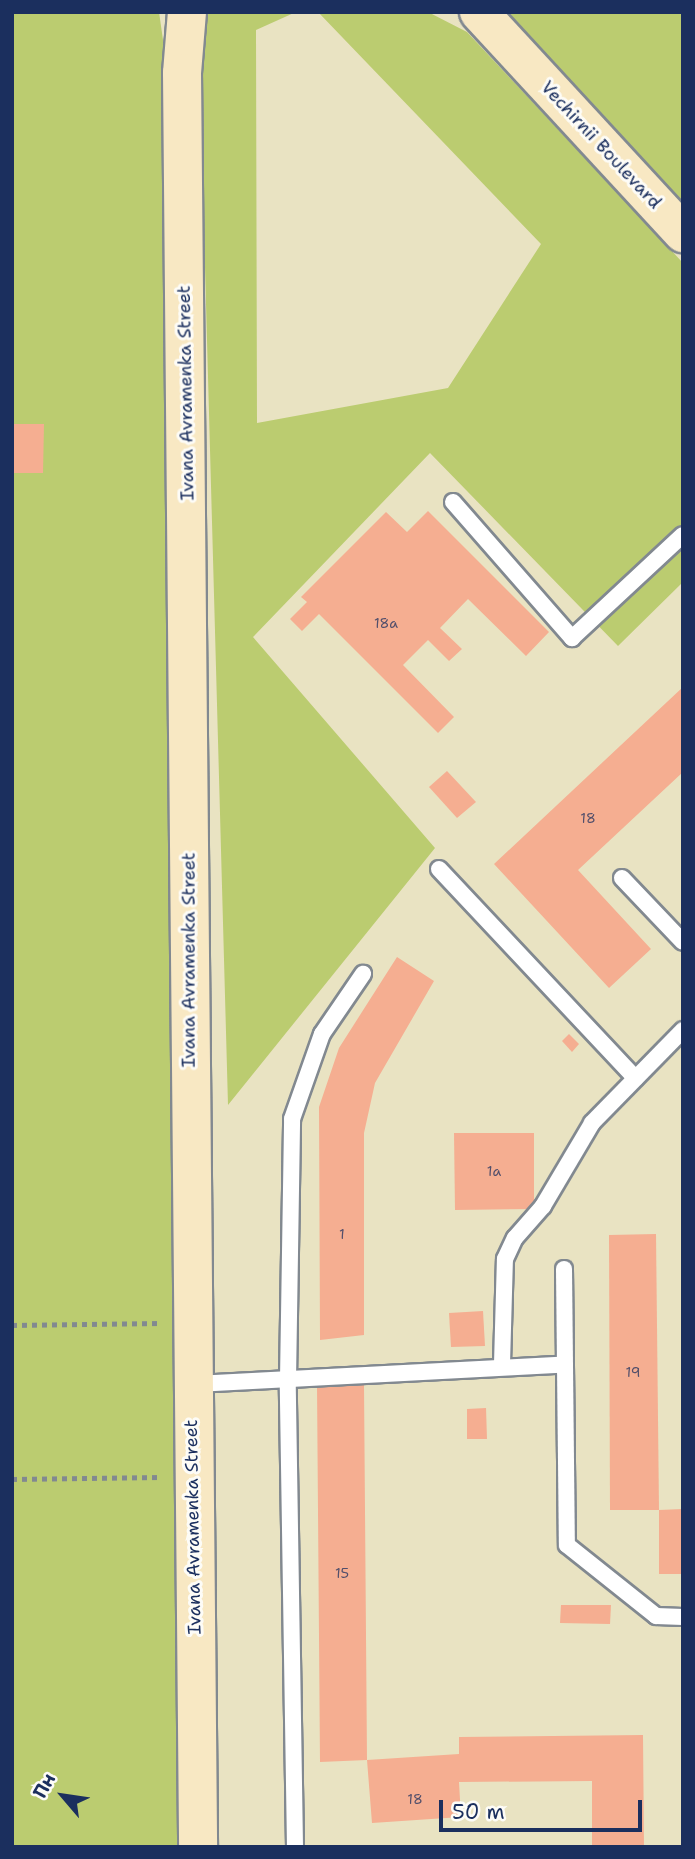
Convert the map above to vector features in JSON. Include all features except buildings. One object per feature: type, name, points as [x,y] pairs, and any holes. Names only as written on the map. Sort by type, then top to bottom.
[{"type":"street","points":[[452,12],[519,56]]},
{"type":"street","points":[[479,12],[519,56]]},
{"type":"street","name":"Ivana Avramenka Street","points":[[175,14],[182,73],[191,1384],[198,1847]]},
{"type":"street","name":"Vechirnii Boulevard","points":[[519,56],[683,233]]},
{"type":"lane","points":[[453,502],[572,638],[683,535]]},
{"type":"lane","points":[[439,869],[635,1078]]},
{"type":"lane","points":[[622,878],[683,942]]},
{"type":"lane","points":[[295,1847],[288,1380],[292,1119],[321,1034],[363,974]]},
{"type":"lane","points":[[502,1364],[505,1259],[592,1123],[683,1030]]},
{"type":"lane","points":[[564,1269],[562,1365],[567,1545],[656,1616],[683,1617]]},
{"type":"lane","points":[[191,1384],[288,1380],[502,1364],[562,1365]]},
{"type":"path","points":[[12,1325],[191,1322]]},
{"type":"path","points":[[12,1479],[192,1477]]},
{"type":"green space","points":[[12,12],[159,12],[168,75],[189,1847],[12,1847]]},
{"type":"green space","points":[[198,12],[296,12],[256,30],[257,423],[448,388],[541,244],[318,12],[428,12],[467,32],[683,263],[683,582],[618,646],[430,453],[253,637],[435,848],[228,1105]]},
{"type":"green space","points":[[499,12],[683,12],[683,200],[679,203]]}]
